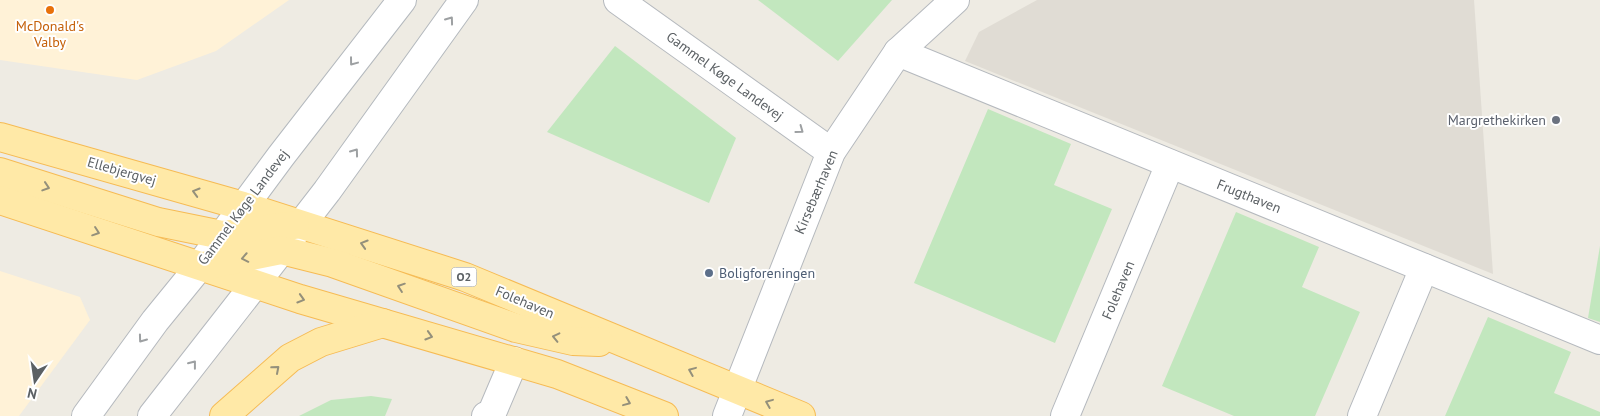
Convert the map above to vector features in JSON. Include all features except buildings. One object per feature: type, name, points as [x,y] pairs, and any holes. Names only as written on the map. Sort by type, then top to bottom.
[{"type":"main road","name":"Ellebjergvej","points":[[0,137],[243,206]]},
{"type":"main road","points":[[0,172],[158,222],[222,235],[301,224]]},
{"type":"main road","points":[[0,200],[199,267],[557,374],[664,416]]},
{"type":"main road","name":"Folehaven","points":[[243,206],[466,277],[800,416]]},
{"type":"main road","points":[[199,267],[281,250],[333,263],[516,328],[574,342],[621,343]]},
{"type":"main road","points":[[224,416],[290,358],[321,342],[383,322]]},
{"type":"street","name":"Gammel Køge Landevej","points":[[86,416],[155,321],[199,267],[243,206],[402,0]]},
{"type":"street","points":[[152,416],[301,224],[464,0]]},
{"type":"street","name":"Gammel Køge Landevej","points":[[618,0],[831,152]]},
{"type":"street","name":"Kirsebærhaven","points":[[727,416],[831,152],[898,52],[956,0]]},
{"type":"street","name":"Frugthaven","points":[[898,52],[1600,340]]},
{"type":"street","name":"Folehaven","points":[[1065,416],[1170,164]]},
{"type":"street","points":[[1362,416],[1424,268]]},
{"type":"street","points":[[486,416],[491,415],[514,361]]},
{"type":"shaded area","points":[[0,0],[289,0],[216,51],[137,80],[0,60]]},
{"type":"shaded area","points":[[1037,0],[1474,0],[1493,274],[965,61],[979,32]]},
{"type":"shaded area","points":[[0,271],[80,297],[90,320],[19,416],[0,416]]},
{"type":"green space","points":[[758,0],[892,0],[838,61]]},
{"type":"green space","points":[[615,46],[736,138],[709,203],[547,132]]},
{"type":"green space","points":[[988,109],[1071,144],[1054,185],[1112,209],[1055,343],[914,283]]},
{"type":"green space","points":[[1236,212],[1319,247],[1302,287],[1360,312],[1315,416],[1234,416],[1162,386]]},
{"type":"green space","points":[[1600,246],[1600,322],[1588,318]]},
{"type":"green space","points":[[1488,317],[1571,352],[1554,393],[1600,412],[1600,416],[1445,416]]},
{"type":"green space","points":[[371,396],[392,399],[385,416],[299,416],[331,400]]},
{"type":"place","name":"McDonald's Valby","points":[[50,10]]},
{"type":"place","name":"Margrethekirken","points":[[1556,120]]},
{"type":"place","name":"Boligforeningen","points":[[709,273]]}]
